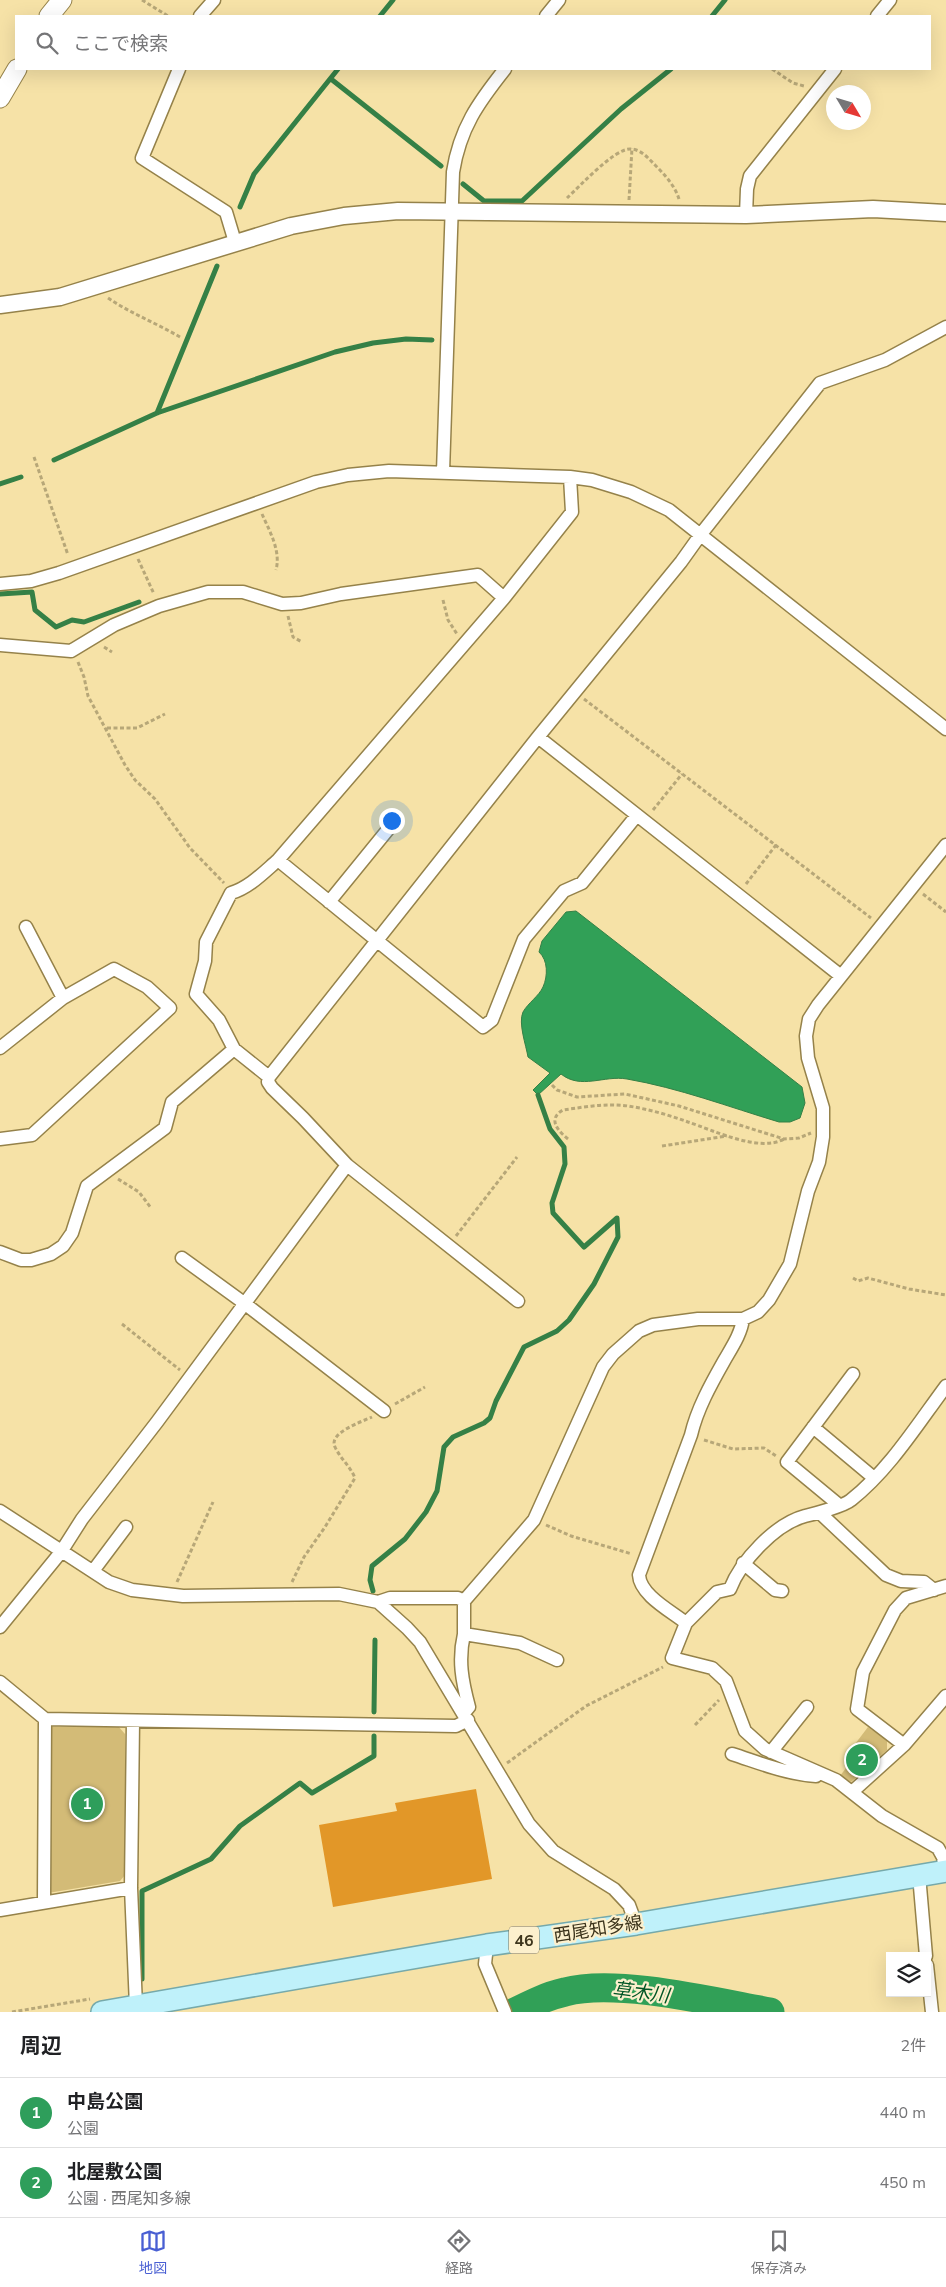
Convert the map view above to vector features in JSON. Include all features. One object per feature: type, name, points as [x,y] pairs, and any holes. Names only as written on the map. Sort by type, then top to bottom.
[{"type":"main road","points":[[50,15],[62,0]]},
{"type":"main road","points":[[0,98],[16,70]]},
{"type":"main road","name":"西尾知多線","points":[[102,2012],[487,1945],[636,1924],[946,1871]]},
{"type":"street","points":[[201,15],[214,0]]},
{"type":"street","points":[[547,15],[559,0]]},
{"type":"street","points":[[878,15],[890,0]]},
{"type":"street","points":[[179,70],[142,158],[226,212],[235,242]]},
{"type":"street","points":[[443,472],[453,172],[461,135],[478,103],[504,70]]},
{"type":"street","points":[[746,215],[747,189],[750,176],[834,70]]},
{"type":"street","points":[[0,305],[60,297],[291,226],[344,216],[398,211],[746,215],[873,209],[946,213]]},
{"type":"street","points":[[518,1301],[347,1166],[304,1118],[272,1088],[268,1082],[269,1077],[538,738],[681,562],[700,534],[820,383],[885,360],[946,327]]},
{"type":"street","points":[[0,584],[31,581],[73,568],[316,482],[348,475],[371,472],[443,472],[570,477],[592,480],[631,492],[669,510],[946,729]]},
{"type":"street","points":[[269,1077],[234,1049],[219,1020],[196,994],[205,961],[206,942],[232,893],[257,878],[278,860],[504,598],[572,512],[570,477]]},
{"type":"street","points":[[0,645],[71,651],[114,625],[187,596],[208,592],[244,592],[286,604],[321,600],[341,594],[478,575],[504,598]]},
{"type":"street","points":[[538,738],[841,976]]},
{"type":"street","points":[[278,860],[483,1027],[492,1020],[524,940],[564,891],[582,883],[640,819]]},
{"type":"street","points":[[329,902],[390,828]]},
{"type":"street","points":[[0,1682],[46,1719],[456,1726],[466,1717],[469,1707],[460,1663],[464,1634],[464,1601],[535,1517],[603,1367],[627,1340],[639,1331],[653,1325],[698,1319],[743,1319],[758,1312],[769,1300],[790,1264],[808,1191],[820,1162],[823,1128],[823,1108],[808,1058],[806,1036],[809,1020],[818,1005],[946,845]]},
{"type":"street","points":[[26,927],[63,998]]},
{"type":"street","points":[[0,1048],[63,998],[114,969],[147,987],[170,1008],[32,1135],[0,1139]]},
{"type":"street","points":[[0,1252],[21,1260],[31,1260],[51,1254],[63,1246],[72,1233],[87,1186],[165,1128],[172,1102],[215,1068],[234,1049]]},
{"type":"street","points":[[0,1627],[61,1552],[82,1519],[347,1166]]},
{"type":"street","points":[[182,1258],[244,1303],[384,1411]]},
{"type":"street","points":[[686,1622],[653,1598],[639,1582],[639,1575],[691,1435],[694,1421],[742,1330],[743,1319]]},
{"type":"street","points":[[839,1505],[787,1462],[853,1374]]},
{"type":"street","points":[[946,1386],[884,1468],[850,1502],[792,1521],[743,1563],[730,1589],[717,1592],[686,1622],[672,1658],[712,1668],[726,1681],[745,1731],[765,1749],[836,1780],[882,1816],[938,1848],[943,1857],[946,1871]]},
{"type":"street","points":[[813,1427],[874,1478]]},
{"type":"street","points":[[0,1511],[109,1582],[132,1590],[174,1595],[339,1594],[378,1602],[390,1598],[458,1598],[464,1601]]},
{"type":"street","points":[[820,1513],[886,1575],[901,1581],[924,1582],[940,1588]]},
{"type":"street","points":[[94,1571],[126,1527]]},
{"type":"street","points":[[743,1563],[775,1590],[782,1591]]},
{"type":"street","points":[[904,1745],[856,1709],[863,1672],[895,1610],[906,1598],[940,1588]]},
{"type":"street","points":[[378,1602],[420,1642],[529,1824],[553,1851],[614,1889],[629,1905],[636,1924]]},
{"type":"street","points":[[464,1634],[520,1643],[557,1660]]},
{"type":"street","points":[[852,1792],[904,1745],[946,1696]]},
{"type":"street","points":[[772,1752],[807,1707]]},
{"type":"street","points":[[44,1902],[46,1719]]},
{"type":"street","points":[[133,1721],[131,1888],[136,2006]]},
{"type":"street","points":[[732,1754],[796,1775],[817,1776],[818,1773]]},
{"type":"street","points":[[919,1875],[926,1952]]},
{"type":"street","points":[[0,1910],[131,1888]]},
{"type":"street","points":[[487,1945],[485,1964],[505,2012]]},
{"type":"path","points":[[142,0],[166,15]]},
{"type":"path","points":[[774,70],[793,83],[817,91]]},
{"type":"path","points":[[559,214],[566,199],[608,161],[624,150],[632,148],[643,153],[676,190],[679,200],[676,215]]},
{"type":"path","points":[[628,214],[632,148]]},
{"type":"path","points":[[101,284],[105,295],[124,309],[148,319],[180,337]]},
{"type":"path","points":[[34,457],[73,568]]},
{"type":"path","points":[[258,503],[277,552],[276,570]]},
{"type":"path","points":[[132,547],[159,606]]},
{"type":"path","points":[[444,600],[452,629],[467,641]]},
{"type":"path","points":[[286,604],[290,630],[294,637],[302,642]]},
{"type":"path","points":[[71,651],[84,677],[88,696],[107,728],[125,765],[136,780],[155,799],[190,848],[213,874],[234,892]]},
{"type":"path","points":[[575,692],[882,926]]},
{"type":"path","points":[[107,728],[137,728],[166,714]]},
{"type":"path","points":[[640,819],[682,774]]},
{"type":"path","points":[[738,895],[776,845]]},
{"type":"path","points":[[913,887],[946,912]]},
{"type":"path","points":[[552,1085],[557,1090],[577,1097],[625,1094],[679,1106],[784,1138],[799,1138],[823,1128]]},
{"type":"path","points":[[568,1140],[557,1131],[555,1118],[558,1112],[618,1105],[685,1121],[727,1136],[756,1143],[770,1144],[784,1138]]},
{"type":"path","points":[[662,1146],[727,1136]]},
{"type":"path","points":[[448,1246],[517,1157]]},
{"type":"path","points":[[107,1170],[130,1188],[139,1192],[151,1208]]},
{"type":"path","points":[[853,1278],[858,1281],[868,1278],[946,1295]]},
{"type":"path","points":[[122,1324],[165,1356],[189,1378]]},
{"type":"path","points":[[286,1594],[304,1557],[355,1478],[334,1446],[334,1439],[339,1433],[384,1411],[425,1387]]},
{"type":"path","points":[[691,1435],[734,1449],[764,1448],[787,1462]]},
{"type":"path","points":[[174,1595],[174,1588],[213,1502]]},
{"type":"path","points":[[535,1517],[571,1536],[646,1558]]},
{"type":"path","points":[[497,1771],[586,1706],[663,1668],[672,1658]]},
{"type":"path","points":[[695,1724],[716,1702],[731,1694]]},
{"type":"shaded area","points":[[576,911],[802,1087],[805,1103],[800,1118],[790,1122],[779,1122],[685,1093],[618,1078],[585,1082],[569,1079],[561,1074],[538,1095],[533,1090],[550,1073],[528,1057],[521,1022],[523,1012],[545,983],[546,964],[539,952],[542,941],[566,912]]},
{"type":"shaded area","points":[[118,1726],[125,1734],[125,1875],[120,1881],[48,1893],[49,1727]]},
{"type":"shaded area","points":[[868,1727],[887,1740],[887,1750],[851,1782],[840,1776],[846,1768],[849,1752]]},
{"type":"building","points":[[476,1789],[492,1879],[333,1907],[319,1825],[397,1811],[395,1803]]},
{"type":"waterway","points":[[381,15],[393,0]]},
{"type":"waterway","points":[[713,15],[725,0]]},
{"type":"waterway","points":[[240,207],[254,174],[337,70]]},
{"type":"waterway","points":[[463,184],[484,201],[522,201],[621,109],[670,70]]},
{"type":"waterway","points":[[331,79],[441,166]]},
{"type":"waterway","points":[[157,413],[217,266]]},
{"type":"waterway","points":[[54,460],[157,413],[335,352],[373,343],[406,339],[432,340]]},
{"type":"waterway","points":[[0,484],[21,477]]},
{"type":"waterway","points":[[0,594],[32,592],[35,610],[56,627],[72,620],[84,622],[139,602]]},
{"type":"waterway","points":[[373,1591],[370,1580],[372,1566],[405,1539],[426,1512],[437,1491],[444,1447],[453,1437],[484,1423],[490,1418],[496,1401],[524,1347],[557,1331],[569,1320],[594,1284],[618,1237],[617,1218],[584,1247],[553,1213],[552,1203],[565,1164],[564,1147],[550,1129],[538,1095]]},
{"type":"waterway","points":[[374,1712],[375,1640]]},
{"type":"waterway","points":[[142,1979],[142,1891],[211,1859],[240,1826],[300,1783],[312,1793],[374,1756],[374,1736]]},
{"type":"waterway","name":"草木川","points":[[515,2012],[539,2000],[586,1988],[611,1988],[666,1993],[770,2012]]},
{"type":"place","name":"北屋敷公園","points":[[862,1760]]},
{"type":"place","name":"中島公園","points":[[87,1804]]}]
